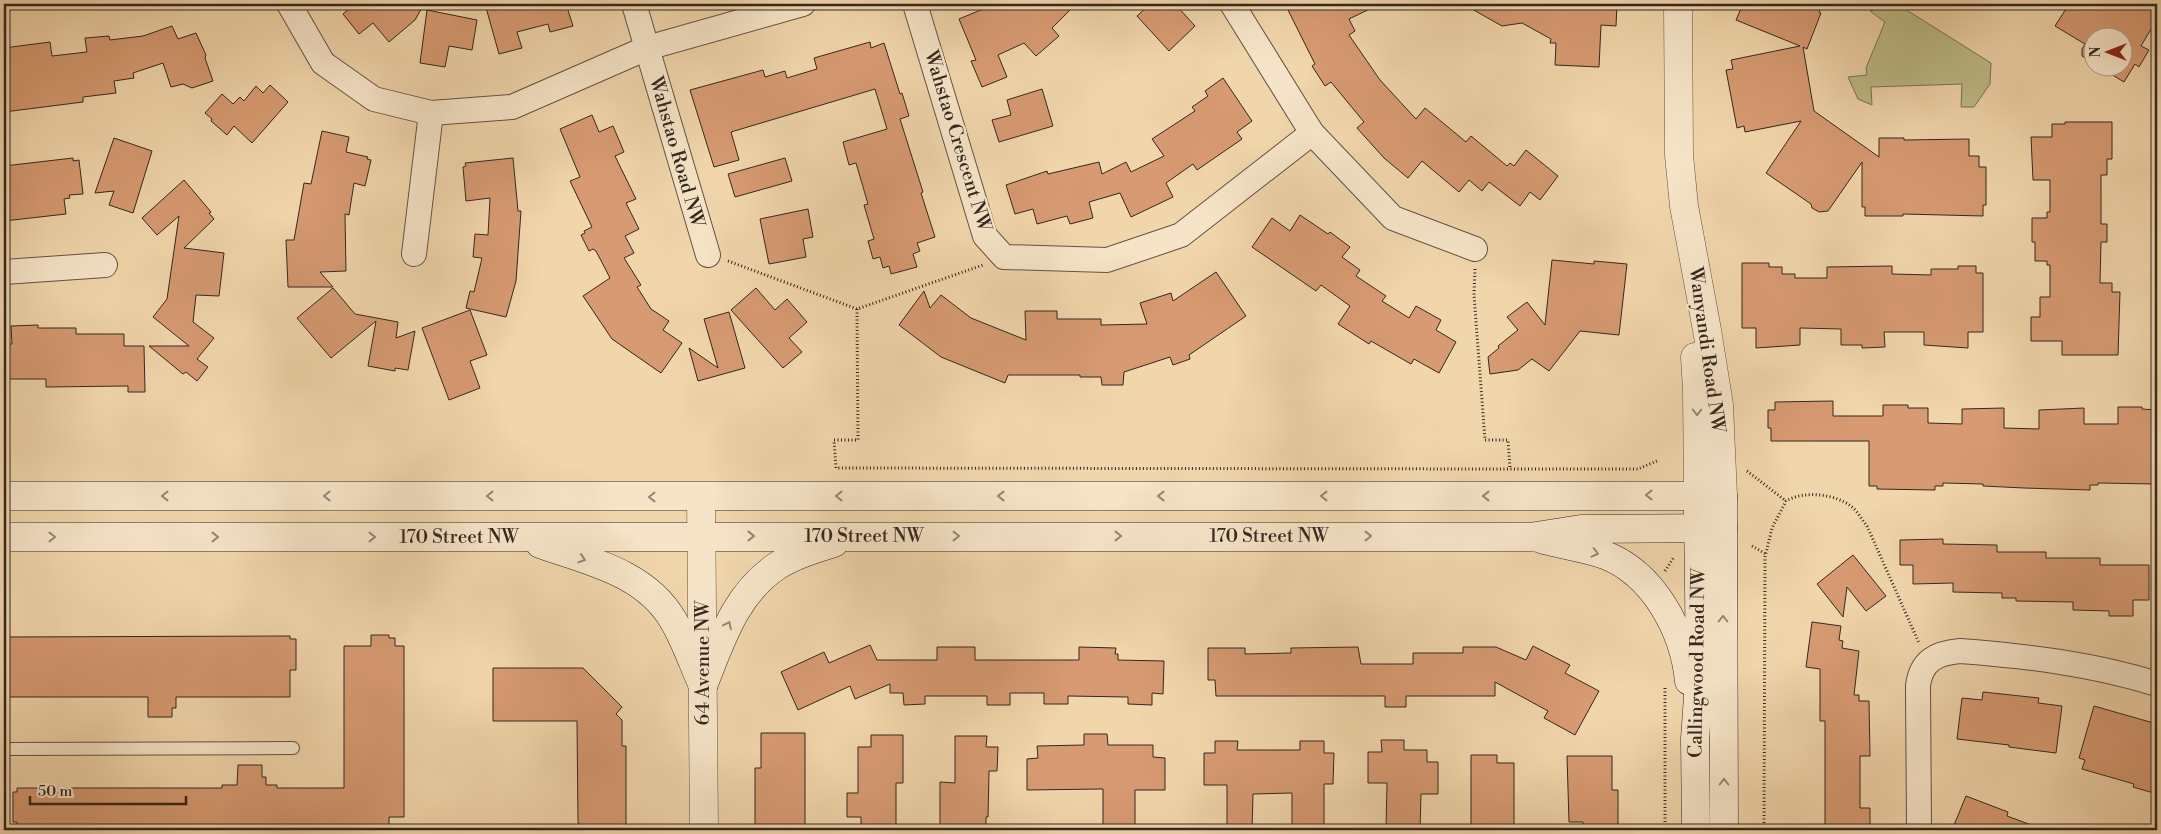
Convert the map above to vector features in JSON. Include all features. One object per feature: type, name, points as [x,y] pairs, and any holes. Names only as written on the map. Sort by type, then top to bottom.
[{"type":"main road","name":"Wanyandi Road NW","points":[[1678,4],[1679,155],[1684,206],[1707,330],[1718,405],[1710,495]]},
{"type":"main road","points":[[4,496],[1710,495]]},
{"type":"main road","name":"Callingwood Road NW","points":[[1710,495],[1724,830]]},
{"type":"main road","name":"64 Avenue NW","points":[[701,497],[704,830]]},
{"type":"main road","name":"Callingwood Road NW","points":[[1696,830],[1695,739],[1710,528]]},
{"type":"main road","name":"170 Street NW","points":[[4,537],[1530,536],[1581,529],[1710,528]]},
{"type":"main road","points":[[703,686],[728,624],[740,601],[757,582],[777,566],[801,554],[854,536]]},
{"type":"main road","points":[[1530,536],[1605,555],[1632,572],[1649,586],[1672,620],[1688,669],[1695,739]]},
{"type":"main road","points":[[519,537],[606,567],[638,582],[658,598],[673,620],[703,686]]},
{"type":"street","points":[[289,4],[323,64],[374,99],[431,112],[512,106],[647,48],[803,4]]},
{"type":"street","name":"Wahstao Road NW","points":[[634,4],[708,255]]},
{"type":"street","name":"Wahstao Crescent NW","points":[[916,4],[985,236],[1004,257]]},
{"type":"street","points":[[1232,4],[1312,133],[1393,218],[1476,249]]},
{"type":"street","points":[[414,254],[431,112]]},
{"type":"street","points":[[1004,257],[1107,260],[1181,235],[1312,133]]},
{"type":"street","points":[[4,272],[105,265]]},
{"type":"street","points":[[1919,830],[1918,686],[1919,676],[1932,658],[1950,652],[1990,653],[2072,663],[2154,678]]},
{"type":"lane","points":[[4,749],[292,748]]},
{"type":"path","points":[[1476,249],[1474,294],[1485,440],[1508,440],[1510,469]]},
{"type":"path","points":[[708,255],[742,264],[857,309],[1004,257]]},
{"type":"path","points":[[857,309],[858,440],[834,440],[836,468],[1638,469],[1659,460]]},
{"type":"path","points":[[1746,470],[1786,500]]},
{"type":"path","points":[[1764,830],[1764,575],[1766,554],[1772,528],[1786,500],[1819,495],[1855,509],[1867,526],[1928,662]]},
{"type":"path","points":[[1752,546],[1766,554]]},
{"type":"path","points":[[1661,575],[1677,553]]},
{"type":"path","points":[[1664,683],[1665,830]]},
{"type":"shaded area","points":[[1889,4],[1897,4],[1991,63],[1990,84],[1974,107],[1961,107],[1962,84],[1871,87],[1872,105],[1858,99],[1848,77],[1867,75],[1866,68],[1885,22],[1870,11]]},
{"type":"building","points":[[355,4],[424,4],[415,20],[389,42],[373,23],[359,34],[343,14]]},
{"type":"building","points":[[485,4],[566,4],[573,26],[550,32],[548,24],[517,32],[522,48],[499,54]]},
{"type":"building","points":[[995,4],[1076,4],[1052,28],[1059,36],[1036,56],[1024,43],[998,55],[1007,77],[982,87],[971,61],[976,60],[959,19]]},
{"type":"building","points":[[1150,4],[1175,4],[1195,26],[1169,51],[1137,16]]},
{"type":"building","points":[[1285,4],[1380,4],[1349,19],[1355,31],[1349,35],[1380,80],[1416,119],[1425,108],[1466,142],[1471,136],[1507,166],[1510,163],[1514,166],[1526,150],[1558,176],[1540,200],[1530,192],[1520,206],[1489,182],[1482,191],[1469,180],[1459,192],[1422,161],[1408,178],[1384,158],[1357,128],[1364,122],[1331,82],[1325,86],[1312,66],[1315,64]]},
{"type":"building","points":[[1463,4],[1617,4],[1616,26],[1601,25],[1599,67],[1555,65],[1556,43],[1550,43],[1551,39],[1522,23],[1502,26]]},
{"type":"building","points":[[1743,4],[1823,4],[1807,49],[1803,47],[1814,111],[1879,157],[1879,138],[1904,138],[1904,140],[1969,139],[1969,156],[1979,156],[1979,167],[1986,167],[1986,205],[1983,205],[1983,216],[1903,214],[1903,216],[1865,216],[1865,207],[1862,207],[1862,162],[1828,211],[1819,212],[1812,208],[1811,204],[1766,173],[1801,121],[1745,132],[1744,126],[1737,128],[1726,70],[1733,69],[1731,60],[1800,46],[1736,20]]},
{"type":"building","points":[[2069,4],[2157,4],[2157,19],[2141,46],[2149,50],[2139,67],[2135,64],[2134,66],[2134,28],[2084,28],[2084,43],[2055,26]]},
{"type":"building","points":[[427,10],[477,20],[472,50],[449,46],[445,67],[420,63]]},
{"type":"building","points":[[172,26],[178,39],[196,33],[206,55],[205,58],[213,81],[192,88],[183,84],[171,87],[163,63],[133,73],[134,78],[114,81],[116,93],[83,97],[83,102],[4,112],[4,48],[50,42],[52,56],[87,52],[85,38],[109,36],[110,40],[143,36]]},
{"type":"building","points":[[870,42],[871,48],[884,43],[900,94],[902,93],[909,116],[900,119],[935,237],[917,243],[920,251],[913,254],[917,267],[891,274],[889,266],[883,268],[880,257],[873,259],[868,241],[874,239],[864,205],[868,204],[856,163],[849,165],[843,142],[887,129],[875,89],[731,132],[739,160],[714,167],[690,90],[763,70],[765,77],[785,71],[787,78],[817,69],[814,58]]},
{"type":"building","points":[[2084,46],[2084,57],[2082,56]]},
{"type":"building","points":[[1223,78],[1252,121],[1237,132],[1242,139],[1197,170],[1193,164],[1166,183],[1173,197],[1131,217],[1120,193],[1089,202],[1093,218],[1070,224],[1067,216],[1037,224],[1033,209],[1015,214],[1006,185],[1047,171],[1048,174],[1099,162],[1102,174],[1126,162],[1131,172],[1164,156],[1152,139],[1195,111],[1192,107],[1208,96],[1205,91]]},
{"type":"building","points":[[2117,78],[2126,78],[2124,82]]},
{"type":"building","points":[[270,85],[288,102],[252,143],[234,126],[227,135],[205,113],[222,94],[233,104],[240,97],[244,101],[256,86],[263,93]]},
{"type":"building","points":[[1042,89],[1053,126],[999,142],[992,120],[1011,115],[1007,100]]},
{"type":"building","points":[[592,115],[599,132],[613,126],[624,152],[615,156],[636,199],[626,203],[639,229],[625,236],[634,253],[624,258],[641,285],[637,287],[651,309],[669,321],[663,330],[682,343],[661,373],[612,339],[583,296],[610,278],[596,251],[593,249],[589,251],[581,235],[592,227],[570,181],[580,177],[560,129]]},
{"type":"building","points":[[2065,122],[2112,122],[2112,159],[2107,159],[2107,175],[2101,175],[2101,224],[2107,224],[2107,242],[2101,242],[2100,283],[2112,283],[2112,292],[2120,292],[2118,355],[2062,355],[2062,341],[2031,341],[2031,317],[2040,317],[2040,297],[2050,297],[2050,265],[2047,265],[2047,261],[2035,261],[2035,242],[2032,242],[2032,218],[2047,218],[2047,212],[2050,212],[2050,180],[2033,180],[2031,137],[2052,137],[2052,124],[2065,124]]},
{"type":"building","points":[[322,131],[349,137],[346,152],[368,157],[367,159],[371,160],[365,186],[354,183],[349,215],[345,214],[346,271],[320,272],[333,287],[288,287],[286,240],[294,240],[304,183],[311,184]]},
{"type":"building","points":[[114,138],[152,151],[133,213],[109,205],[114,191],[95,193]]},
{"type":"building","points":[[73,158],[73,161],[79,160],[83,194],[69,195],[70,198],[64,199],[66,214],[4,221],[4,166]]},
{"type":"building","points":[[513,158],[518,211],[521,211],[516,281],[506,317],[466,308],[470,291],[474,292],[482,258],[473,257],[475,234],[488,235],[490,198],[466,201],[463,167],[466,166],[465,163]]},
{"type":"building","points":[[785,158],[792,181],[735,197],[728,174]]},
{"type":"building","points":[[184,180],[211,212],[209,213],[214,219],[184,248],[224,253],[219,296],[196,295],[193,322],[214,338],[197,359],[208,367],[197,381],[186,372],[183,374],[149,346],[189,346],[153,317],[167,299],[179,216],[157,235],[142,218]]},
{"type":"building","points":[[808,209],[813,237],[803,239],[806,257],[769,264],[760,219]]},
{"type":"building","points":[[1300,215],[1328,234],[1330,232],[1350,247],[1342,257],[1360,270],[1356,276],[1386,296],[1382,301],[1409,318],[1416,306],[1441,320],[1436,330],[1456,342],[1439,373],[1414,359],[1411,364],[1371,341],[1369,344],[1338,324],[1350,306],[1321,285],[1316,291],[1252,247],[1272,218],[1290,231]]},
{"type":"building","points":[[1552,260],[1594,264],[1594,261],[1627,264],[1619,335],[1580,331],[1549,371],[1532,359],[1518,370],[1490,374],[1488,357],[1518,330],[1507,317],[1527,302],[1545,325]]},
{"type":"building","points":[[1742,263],[1769,263],[1769,267],[1782,267],[1782,274],[1795,274],[1795,278],[1827,278],[1827,267],[1892,266],[1892,274],[1931,275],[1931,269],[1958,269],[1958,266],[1976,266],[1976,273],[1983,273],[1983,332],[1968,332],[1968,348],[1924,345],[1924,332],[1884,332],[1885,347],[1862,348],[1862,345],[1841,345],[1841,329],[1800,328],[1800,345],[1756,348],[1756,328],[1742,328]]},
{"type":"building","points":[[1216,272],[1246,316],[1189,355],[1190,359],[1173,365],[1170,357],[1124,372],[1123,385],[1102,385],[1101,377],[1080,377],[1080,375],[1008,375],[1005,383],[941,357],[899,325],[924,291],[930,308],[941,295],[971,318],[1026,340],[1025,311],[1057,311],[1057,319],[1101,319],[1101,325],[1147,324],[1140,303],[1171,293],[1173,301]]},
{"type":"building","points":[[333,288],[355,314],[398,322],[396,338],[415,331],[408,370],[395,368],[395,371],[368,366],[376,321],[331,358],[297,318]]},
{"type":"building","points":[[756,288],[775,310],[787,299],[807,322],[789,338],[802,352],[783,368],[731,310]]},
{"type":"building","points":[[470,310],[487,355],[470,361],[480,388],[449,400],[422,328]]},
{"type":"building","points":[[729,312],[745,368],[698,381],[689,348],[718,368],[704,319]]},
{"type":"building","points":[[38,325],[38,328],[76,328],[76,334],[124,334],[124,346],[144,346],[145,392],[128,392],[128,386],[46,387],[46,379],[4,379],[4,344],[12,344],[11,326]]},
{"type":"building","points":[[1833,401],[1833,416],[1883,416],[1883,405],[1908,405],[1908,408],[1928,408],[1928,423],[1962,424],[1962,409],[2004,408],[2004,428],[2039,429],[2039,410],[2084,408],[2084,424],[2118,424],[2118,407],[2142,407],[2142,409],[2157,410],[2157,484],[2098,483],[2098,485],[2090,485],[2090,490],[1943,483],[1943,486],[1935,486],[1935,490],[1877,489],[1877,486],[1869,486],[1869,441],[1771,441],[1771,428],[1768,428],[1768,410],[1775,410],[1775,402]]},
{"type":"building","points":[[1943,539],[1943,544],[1997,545],[1997,552],[2046,552],[2046,558],[2100,558],[2100,565],[2149,565],[2149,600],[2133,600],[2133,616],[2109,616],[2109,611],[2073,610],[2073,602],[2016,601],[2016,598],[2002,598],[2002,593],[1953,592],[1953,583],[1913,584],[1913,565],[1900,565],[1900,540]]},
{"type":"building","points":[[1853,555],[1886,596],[1866,611],[1847,587],[1843,617],[1817,584]]},
{"type":"building","points":[[1812,622],[1841,626],[1839,640],[1843,641],[1842,648],[1859,651],[1854,695],[1859,695],[1859,701],[1869,701],[1870,756],[1860,756],[1860,808],[1870,808],[1870,830],[1825,830],[1825,721],[1820,721],[1820,669],[1806,667]]},
{"type":"building","points":[[371,635],[389,635],[389,638],[395,638],[395,646],[404,646],[404,817],[389,817],[389,830],[17,830],[17,822],[13,822],[13,792],[17,792],[17,788],[222,788],[222,785],[237,785],[238,765],[262,765],[262,777],[266,777],[266,785],[277,785],[277,788],[344,788],[344,646],[371,646]]},
{"type":"building","points":[[290,636],[290,639],[296,639],[296,670],[290,670],[290,697],[176,697],[176,708],[172,708],[172,717],[148,717],[148,697],[4,697],[4,637]]},
{"type":"building","points":[[870,645],[877,660],[937,660],[937,647],[975,647],[975,660],[1079,660],[1079,647],[1116,648],[1115,654],[1118,654],[1118,660],[1164,661],[1163,694],[1152,693],[1152,705],[1128,704],[1128,697],[1068,696],[1068,704],[1044,704],[1044,693],[1010,693],[1010,705],[987,705],[987,696],[925,696],[925,704],[904,705],[903,693],[890,693],[890,684],[855,699],[850,686],[798,710],[781,672],[824,652],[829,663]]},
{"type":"building","points":[[1533,646],[1570,665],[1565,673],[1599,691],[1575,735],[1544,718],[1548,711],[1495,682],[1495,696],[1406,696],[1406,707],[1385,707],[1385,696],[1216,696],[1215,680],[1208,680],[1208,648],[1245,648],[1245,654],[1291,653],[1291,648],[1358,647],[1361,664],[1413,664],[1413,653],[1463,653],[1463,647],[1496,647],[1526,660]]},
{"type":"building","points":[[493,668],[583,668],[622,707],[616,714],[622,720],[622,746],[626,746],[626,830],[579,830],[577,721],[493,721]]},
{"type":"building","points":[[1983,692],[2039,698],[2038,703],[2062,706],[2056,753],[1957,739],[1962,698],[1982,700]]},
{"type":"building","points":[[2094,706],[2157,724],[2157,794],[2133,787],[2134,784],[2082,769],[2085,760],[2079,758]]},
{"type":"building","points":[[761,733],[805,733],[805,830],[755,830],[755,768],[761,768]]},
{"type":"building","points":[[1084,734],[1107,734],[1108,745],[1153,745],[1153,757],[1165,758],[1165,790],[1135,790],[1135,830],[1103,830],[1103,789],[1027,790],[1027,759],[1038,758],[1037,746],[1084,745]]},
{"type":"building","points":[[871,735],[903,735],[903,783],[896,783],[896,830],[861,829],[861,817],[847,817],[847,793],[858,793],[858,747],[871,747]]},
{"type":"building","points":[[955,736],[987,736],[986,747],[998,747],[997,771],[989,771],[986,830],[940,828],[940,782],[955,783]]},
{"type":"building","points":[[1381,740],[1404,740],[1404,750],[1427,750],[1427,762],[1438,762],[1438,794],[1421,794],[1420,830],[1386,830],[1387,783],[1368,783],[1368,752],[1382,752]]},
{"type":"building","points":[[1215,741],[1238,741],[1237,750],[1300,750],[1300,741],[1324,741],[1324,753],[1334,753],[1333,784],[1324,784],[1324,830],[1292,830],[1292,793],[1253,794],[1252,830],[1227,830],[1227,785],[1204,785],[1204,753],[1215,753]]},
{"type":"building","points":[[1471,755],[1497,755],[1497,763],[1514,763],[1514,828],[1471,830]]},
{"type":"building","points":[[1567,756],[1612,756],[1612,790],[1618,790],[1618,830],[1583,830],[1583,822],[1569,822]]},
{"type":"building","points":[[1966,796],[2008,812],[2007,816],[2042,830],[1952,830]]}]
